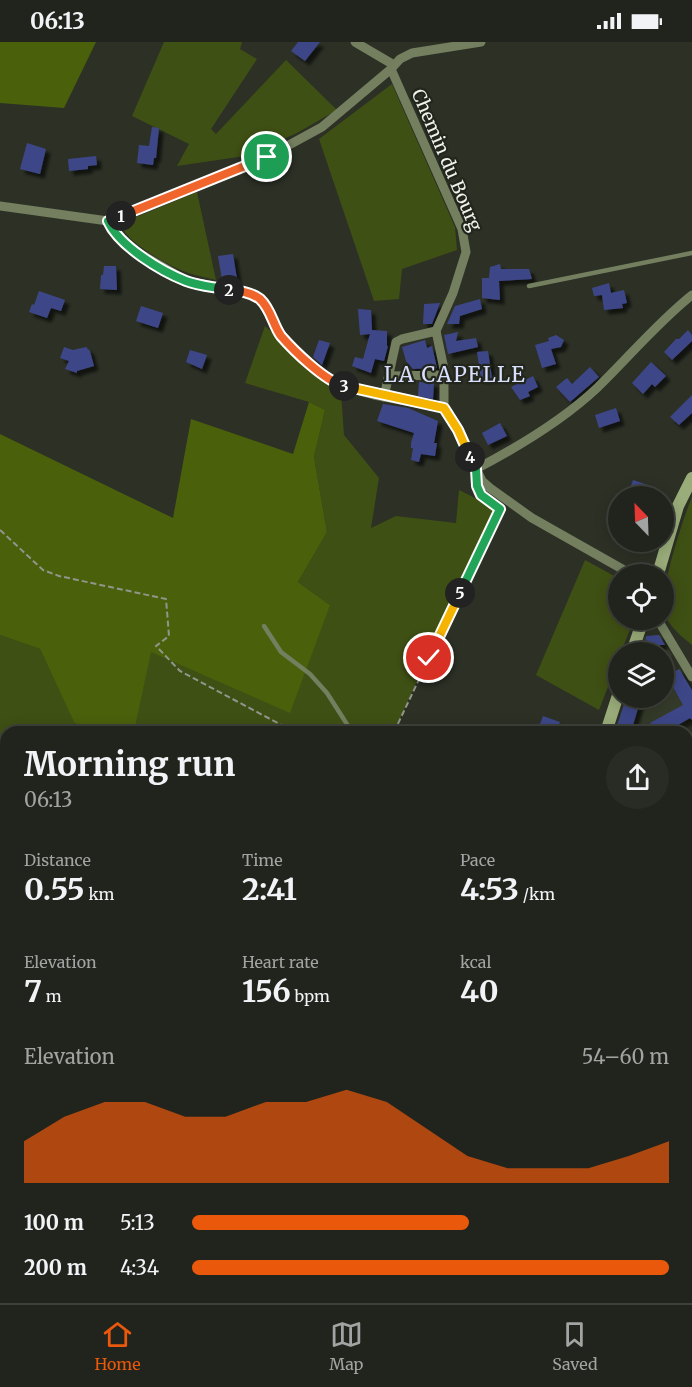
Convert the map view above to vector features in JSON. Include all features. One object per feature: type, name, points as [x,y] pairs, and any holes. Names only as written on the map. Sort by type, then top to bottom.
[{"type":"street","points":[[355,42],[393,67]]},
{"type":"street","points":[[0,206],[108,221],[267,157],[313,132],[322,127],[400,59],[412,53],[481,42]]},
{"type":"street","name":"Chemin du Bourg","points":[[393,67],[462,228],[466,252],[438,335]]},
{"type":"street","points":[[108,221],[113,232],[132,249],[187,281],[249,293],[259,298],[281,335],[310,364],[337,385],[384,397],[444,408]]},
{"type":"street","points":[[476,469],[501,456],[566,414],[597,387],[666,317],[692,295]]},
{"type":"street","points":[[384,397],[396,342],[402,339],[438,335],[444,375],[444,408],[458,430],[482,481],[531,518],[613,564]]},
{"type":"street","points":[[389,376],[444,375]]},
{"type":"street","points":[[661,564],[678,506],[692,478]]},
{"type":"street","points":[[664,630],[692,677]]},
{"type":"street","points":[[608,726],[614,708]]},
{"type":"lane","points":[[529,286],[692,253]]},
{"type":"lane","points":[[264,626],[280,652],[310,674],[327,693],[348,726]]},
{"type":"path","points":[[397,726],[500,509],[481,495],[477,486],[476,469]]},
{"type":"path","points":[[0,530],[43,570],[59,576],[166,599],[169,636],[156,646],[180,671],[283,726]]},
{"type":"shaded area","points":[[661,635],[665,642],[642,642],[644,637]]},
{"type":"shaded area","points":[[680,668],[692,690],[692,723],[687,726],[617,726],[623,708],[674,708],[674,672]]},
{"type":"green space","points":[[0,42],[96,42],[64,108],[0,103]]},
{"type":"green space","points":[[164,42],[242,42],[240,49],[257,59],[211,129],[216,134],[286,60],[337,110],[297,133],[245,156],[177,166],[189,144],[132,116]]},
{"type":"green space","points":[[392,84],[455,227],[457,250],[402,269],[399,299],[374,301],[319,139]]},
{"type":"green space","points":[[197,192],[216,280],[183,271],[158,258],[131,239],[122,226],[129,220]]},
{"type":"green space","points":[[265,326],[341,393],[344,435],[379,478],[371,528],[396,516],[456,523],[459,490],[495,508],[397,726],[135,726],[150,652],[330,605],[298,582],[327,532],[314,457],[325,410],[309,402],[245,383]]},
{"type":"green space","points":[[309,402],[325,410],[314,457],[327,532],[298,582],[330,605],[290,713],[151,652],[135,726],[81,726],[74,722],[40,649],[0,635],[0,434],[173,518],[191,419],[293,454]]},
{"type":"green space","points":[[692,497],[692,645],[674,628],[674,564],[670,564]]},
{"type":"green space","points":[[585,560],[608,573],[608,630],[630,630],[625,642],[608,642],[608,687],[599,710],[536,675]]},
{"type":"green space","points":[[0,635],[40,649],[74,721],[82,726],[0,726]]},
{"type":"building","points":[[298,42],[320,42],[305,61],[291,51]]},
{"type":"building","points":[[152,127],[159,128],[156,158],[154,158],[153,165],[137,163],[139,145],[149,146]]},
{"type":"building","points":[[27,143],[46,149],[40,174],[20,169]]},
{"type":"building","points":[[96,156],[97,165],[88,166],[88,169],[69,171],[68,159]]},
{"type":"building","points":[[233,254],[237,279],[222,280],[218,256]]},
{"type":"building","points":[[500,264],[501,269],[529,269],[532,279],[499,281],[500,300],[482,298],[482,278],[489,278],[490,267]]},
{"type":"building","points":[[104,266],[116,266],[117,290],[100,289]]},
{"type":"building","points":[[609,283],[611,293],[624,290],[627,303],[622,304],[623,308],[604,310],[602,295],[594,296],[592,288]]},
{"type":"building","points":[[39,291],[65,300],[61,311],[51,308],[47,318],[29,312]]},
{"type":"building","points":[[480,299],[482,309],[460,316],[459,324],[447,324],[455,306]]},
{"type":"building","points":[[440,303],[432,324],[423,324],[424,304]]},
{"type":"building","points":[[141,306],[163,313],[158,328],[136,321]]},
{"type":"building","points":[[358,309],[371,310],[372,330],[387,331],[388,346],[384,361],[375,359],[371,373],[352,366],[355,357],[363,359],[370,334],[360,335]]},
{"type":"building","points":[[688,330],[692,335],[692,341],[672,360],[664,352]]},
{"type":"building","points":[[458,332],[456,341],[476,338],[478,347],[448,354],[444,335]]},
{"type":"building","points":[[556,335],[564,340],[561,347],[551,349],[556,364],[542,368],[535,345],[549,341],[548,338]]},
{"type":"building","points":[[319,340],[330,343],[322,365],[313,357]]},
{"type":"building","points":[[425,340],[427,348],[432,346],[437,368],[413,369],[406,361],[402,347]]},
{"type":"building","points":[[64,347],[73,350],[86,347],[90,351],[94,366],[77,371],[77,373],[65,369],[69,361],[60,358]]},
{"type":"building","points":[[190,350],[207,355],[202,369],[186,362]]},
{"type":"building","points":[[488,351],[492,378],[481,379],[477,352]]},
{"type":"building","points":[[651,362],[666,376],[655,387],[652,384],[643,394],[632,383]]},
{"type":"building","points":[[590,367],[599,377],[570,402],[556,387],[567,378],[572,384]]},
{"type":"building","points":[[533,376],[538,387],[528,392],[530,396],[520,400],[511,387]]},
{"type":"building","points":[[419,382],[434,383],[433,399],[418,396]]},
{"type":"building","points":[[692,395],[692,413],[679,425],[670,417]]},
{"type":"building","points":[[383,404],[408,408],[438,421],[434,443],[437,443],[435,456],[421,454],[419,462],[411,460],[413,448],[411,448],[411,443],[414,433],[377,421]]},
{"type":"building","points":[[616,408],[620,421],[599,428],[595,415]]},
{"type":"building","points":[[500,423],[507,436],[488,445],[482,433]]},
{"type":"building","points":[[633,480],[651,486],[631,486]]},
{"type":"building","points":[[659,635],[663,642],[646,642],[646,636]]},
{"type":"building","points":[[679,669],[692,690],[692,720],[690,718],[676,726],[652,726],[650,723],[683,705],[674,689],[674,672]]},
{"type":"building","points":[[623,708],[638,708],[633,726],[617,726]]},
{"type":"building","points":[[543,716],[560,722],[558,726],[539,726]]},
{"type":"district","name":"LA CAPELLE","points":[[455,374]]},
{"type":"route","points":[[267,157],[108,221],[113,232],[132,249],[187,281],[249,293],[259,298],[281,335],[310,364],[337,385],[444,408],[458,430],[476,469],[477,486],[481,495],[500,509],[429,658]]}]
